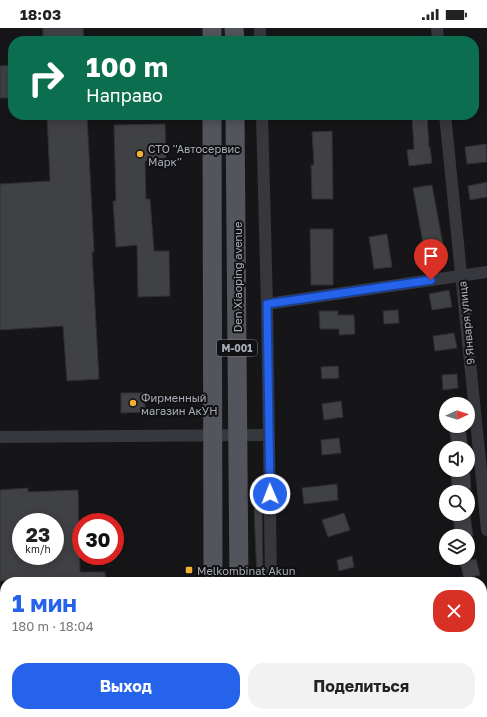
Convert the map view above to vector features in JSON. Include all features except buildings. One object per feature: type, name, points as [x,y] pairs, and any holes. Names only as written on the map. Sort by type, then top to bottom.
[{"type":"main road","name":"M-001","points":[[212,120],[213,577]]},
{"type":"main road","name":"Den Xiaoping avenue","points":[[235,120],[238,577]]},
{"type":"street","points":[[262,120],[267,304],[271,577]]},
{"type":"street","name":"9 Января улица","points":[[445,120],[487,530]]},
{"type":"street","points":[[267,304],[487,272]]},
{"type":"street","points":[[0,437],[269,435]]},
{"type":"place","name":"СТО ''Автосервис Марк''","points":[[140,154]]},
{"type":"place","name":"Фирменный магазин АкУН","points":[[133,403]]},
{"type":"place","name":"Melkombinat Akun","points":[[189,570]]},
{"type":"route","points":[[270,494],[267,304],[431,280]]}]
